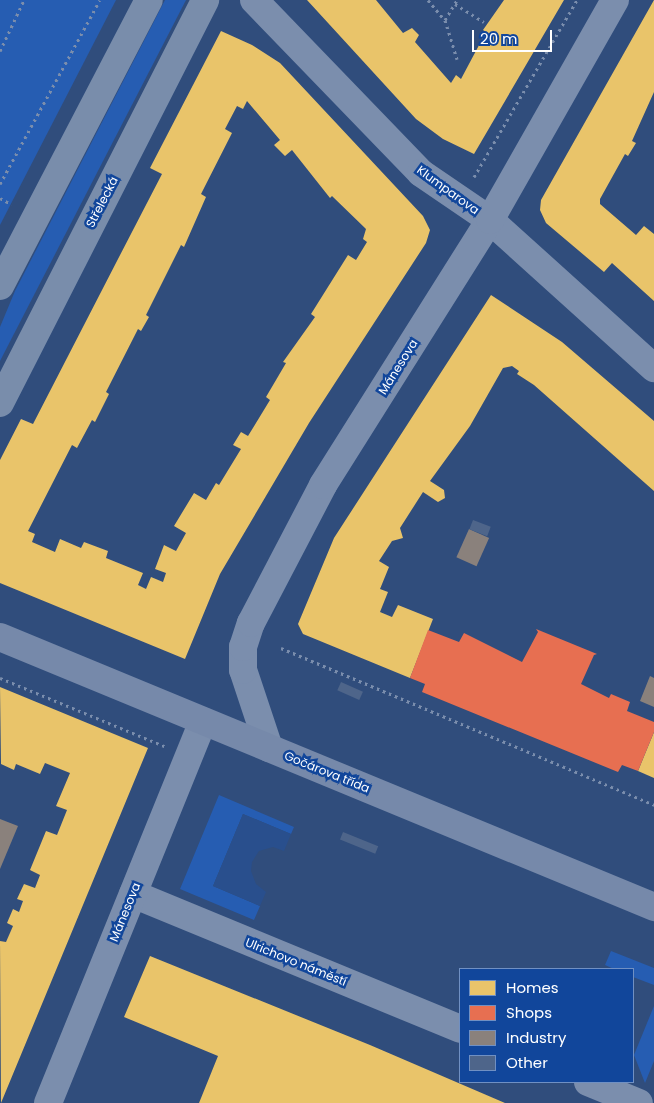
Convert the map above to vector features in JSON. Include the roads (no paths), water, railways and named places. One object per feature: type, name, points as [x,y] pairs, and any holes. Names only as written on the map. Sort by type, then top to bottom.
[{"type":"main road","points":[[0,286],[149,0]]},
{"type":"main road","name":"Střelecká","points":[[0,403],[205,0]]},
{"type":"street","name":"Klumparova","points":[[254,0],[421,173],[490,220],[654,368]]},
{"type":"street","name":"Mánesova","points":[[269,748],[243,670],[243,646],[250,623],[323,485],[490,220],[615,0]]},
{"type":"street","name":"Gočárova třída","points":[[0,637],[654,907]]},
{"type":"street","name":"Mánesova","points":[[48,1103],[203,720]]},
{"type":"street","name":"Ulrichovo náměstí","points":[[133,894],[459,1029]]},
{"type":"street","points":[[590,1083],[639,1103]]}]
